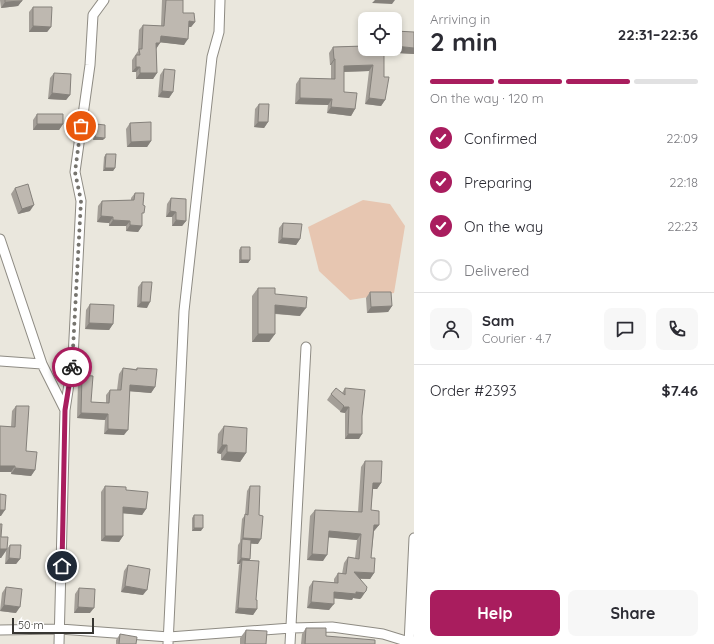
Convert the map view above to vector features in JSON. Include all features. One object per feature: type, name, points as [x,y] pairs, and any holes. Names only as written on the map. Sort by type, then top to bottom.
[{"type":"street","points":[[59,644],[65,410],[73,358],[81,201],[75,172],[90,65],[93,15],[104,0]]},
{"type":"street","points":[[169,640],[184,311],[212,57],[219,32],[220,0]]},
{"type":"street","points":[[0,239],[42,364],[65,410]]},
{"type":"street","points":[[290,644],[306,347]]},
{"type":"street","points":[[0,361],[42,364]]},
{"type":"street","points":[[0,630],[60,629],[169,640],[291,628],[332,627],[383,634],[411,642],[414,538]]},
{"type":"shaded area","points":[[363,200],[390,204],[405,226],[394,293],[350,300],[319,271],[308,227]]},
{"type":"building","points":[[5,0],[22,0],[22,1],[5,2]]},
{"type":"building","points":[[166,0],[183,0],[183,13],[194,13],[195,22],[189,21],[188,39],[161,36],[160,43],[156,43],[157,73],[140,73],[140,67],[136,67],[136,55],[140,55],[139,49],[142,49],[143,25],[164,26]]},
{"type":"building","points":[[33,7],[52,7],[51,27],[33,26]]},
{"type":"building","points":[[402,31],[414,32],[414,48],[402,47]]},
{"type":"building","points":[[358,46],[358,56],[384,56],[384,77],[389,77],[385,100],[369,98],[373,65],[344,66],[344,92],[357,93],[355,109],[331,107],[332,99],[300,98],[300,78],[335,79],[335,59],[333,47]]},
{"type":"building","points":[[164,69],[175,70],[173,92],[162,91]]},
{"type":"building","points":[[54,73],[71,74],[70,95],[52,93]]},
{"type":"building","points":[[259,104],[269,104],[268,122],[258,122]]},
{"type":"building","points":[[37,114],[63,114],[63,124],[37,124]]},
{"type":"building","points":[[151,122],[151,141],[131,142],[130,123]]},
{"type":"building","points":[[96,124],[105,125],[105,138],[95,137]]},
{"type":"building","points":[[106,154],[116,154],[115,168],[105,168]]},
{"type":"building","points":[[28,184],[34,205],[22,209],[15,188]]},
{"type":"building","points":[[135,193],[144,193],[143,205],[145,206],[144,213],[142,213],[142,226],[130,225],[130,221],[113,220],[113,217],[101,216],[102,201],[134,200]]},
{"type":"building","points":[[171,198],[186,199],[186,221],[176,220],[176,212],[170,211]]},
{"type":"building","points":[[283,223],[302,224],[300,239],[282,238]]},
{"type":"building","points":[[241,247],[250,247],[250,260],[241,260]]},
{"type":"building","points":[[142,282],[152,282],[150,302],[141,302]]},
{"type":"building","points":[[258,288],[275,288],[275,294],[307,297],[306,308],[275,305],[275,334],[258,334]]},
{"type":"building","points":[[370,292],[391,292],[392,306],[371,307]]},
{"type":"building","points":[[90,304],[114,305],[113,324],[89,323]]},
{"type":"building","points":[[123,368],[137,370],[137,368],[157,369],[155,387],[130,385],[128,430],[108,429],[108,414],[81,413],[82,375],[93,376],[91,402],[109,403],[110,390],[121,390]]},
{"type":"building","points":[[336,388],[345,395],[345,388],[365,390],[362,416],[362,434],[348,434],[349,407],[343,407],[344,406],[331,394]]},
{"type":"building","points":[[16,406],[29,406],[26,451],[37,452],[35,470],[15,468],[15,466],[0,466],[0,426],[15,427]]},
{"type":"building","points":[[224,426],[247,428],[246,453],[227,452],[227,445],[222,445]]},
{"type":"building","points":[[365,461],[382,461],[381,483],[373,483],[371,510],[379,511],[379,525],[374,525],[371,558],[375,558],[374,573],[354,572],[367,587],[364,593],[356,592],[356,594],[334,592],[334,604],[311,602],[313,581],[338,583],[338,573],[346,574],[348,557],[359,559],[361,534],[329,531],[327,555],[312,554],[315,510],[362,512]]},
{"type":"building","points":[[105,486],[126,487],[126,490],[148,492],[146,509],[123,507],[123,536],[105,536]]},
{"type":"building","points":[[250,486],[260,486],[259,515],[263,516],[261,539],[243,538],[245,514],[248,515]]},
{"type":"building","points":[[0,494],[6,495],[5,510],[0,510]]},
{"type":"building","points":[[194,515],[203,515],[203,528],[194,528]]},
{"type":"building","points":[[0,524],[2,524],[1,537],[8,537],[7,549],[0,549]]},
{"type":"building","points":[[242,539],[251,540],[250,559],[241,558]]},
{"type":"building","points":[[10,545],[21,545],[20,559],[9,558]]},
{"type":"building","points":[[242,560],[259,561],[256,600],[257,609],[238,608]]},
{"type":"building","points":[[128,565],[150,569],[147,590],[125,586]]},
{"type":"building","points":[[6,587],[22,589],[20,607],[4,605]]},
{"type":"building","points":[[79,588],[95,589],[94,608],[78,607]]},
{"type":"building","points":[[306,628],[326,628],[326,636],[375,640],[375,644],[305,644]]},
{"type":"building","points":[[246,630],[267,631],[266,644],[245,644]]},
{"type":"building","points":[[120,634],[137,637],[136,644],[119,644]]},
{"type":"way so far","points":[[72,367],[81,201],[75,172],[81,126]]},
{"type":"route","points":[[62,566],[65,410],[72,367]]}]
